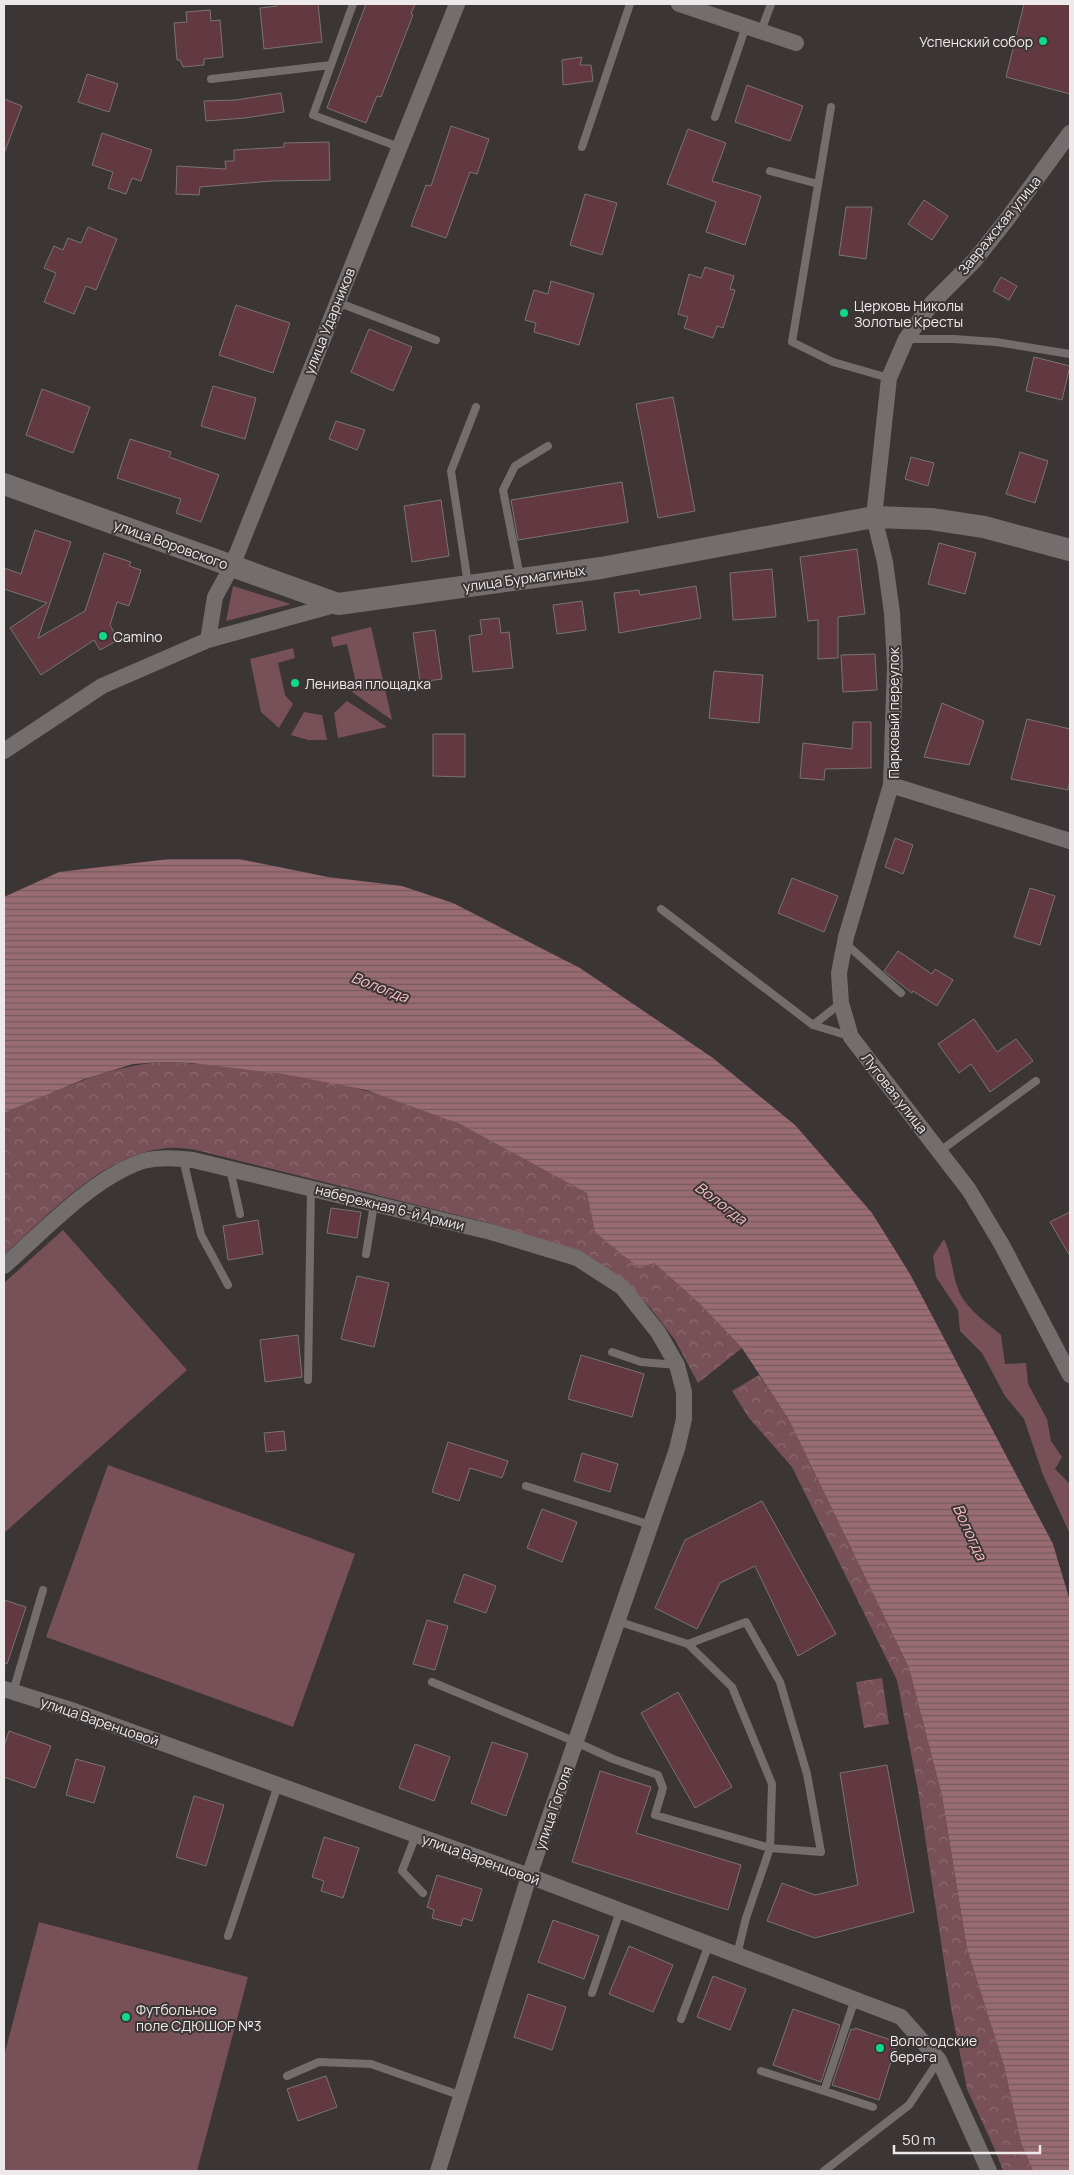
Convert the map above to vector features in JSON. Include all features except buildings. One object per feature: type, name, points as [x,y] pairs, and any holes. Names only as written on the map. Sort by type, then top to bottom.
[{"type":"street","name":"улица Ударников","points":[[208,640],[215,597],[232,566],[457,4]]},
{"type":"street","points":[[680,4],[796,43]]},
{"type":"street","name":"Завражская улица","points":[[874,517],[889,378],[906,340],[932,303],[974,261],[1000,229],[1070,133]]},
{"type":"street","name":"улица Воровского","points":[[4,484],[338,604]]},
{"type":"street","name":"улица Бурмагиных","points":[[4,751],[102,686],[208,640],[338,604],[601,568],[874,517],[930,519],[984,527],[1070,550]]},
{"type":"street","name":"Парковый переулок","points":[[874,517],[885,562],[892,613],[895,666],[891,785],[1070,841]]},
{"type":"street","name":"Луговая улица","points":[[891,785],[878,834],[858,892],[844,942],[839,973],[840,1003],[851,1036],[969,1190],[1002,1245],[1070,1374]]},
{"type":"street","name":"набережная 6-й Армии","points":[[4,1266],[92,1188],[118,1171],[145,1161],[171,1158],[230,1169],[491,1232],[576,1258],[622,1287],[658,1332],[677,1365],[684,1392],[684,1418],[677,1449]]},
{"type":"street","name":"улица Гоголя","points":[[438,2171],[529,1876],[677,1449]]},
{"type":"street","name":"улица Варенцовой","points":[[8,1691],[74,1711],[529,1876],[901,2017],[939,2060]]},
{"type":"street","points":[[939,2060],[989,2171]]},
{"type":"lane","points":[[353,4],[313,115],[399,147]]},
{"type":"lane","points":[[582,147],[630,4]]},
{"type":"lane","points":[[715,117],[753,29],[771,4]]},
{"type":"lane","points":[[211,79],[331,65]]},
{"type":"lane","points":[[831,107],[792,342],[833,362],[889,378]]},
{"type":"lane","points":[[770,171],[818,184]]},
{"type":"lane","points":[[337,302],[436,340]]},
{"type":"lane","points":[[906,340],[954,339],[996,342],[1070,354]]},
{"type":"lane","points":[[468,586],[451,471],[476,408]]},
{"type":"lane","points":[[520,579],[503,490],[515,466],[548,446]]},
{"type":"lane","points":[[661,909],[813,1025],[851,1036]]},
{"type":"lane","points":[[844,942],[901,993]]},
{"type":"lane","points":[[813,1025],[840,1003]]},
{"type":"lane","points":[[940,1151],[1036,1081]]},
{"type":"lane","points":[[183,1159],[201,1235],[228,1285]]},
{"type":"lane","points":[[230,1169],[240,1214]]},
{"type":"lane","points":[[308,1380],[311,1188]]},
{"type":"lane","points":[[366,1254],[374,1204]]},
{"type":"lane","points":[[612,1352],[641,1362],[677,1365]]},
{"type":"lane","points":[[526,1486],[651,1525]]},
{"type":"lane","points":[[8,1691],[43,1590]]},
{"type":"lane","points":[[618,1622],[688,1644],[732,1687],[772,1784],[770,1848],[746,1918],[737,1955]]},
{"type":"lane","points":[[432,1682],[612,1759],[658,1775],[663,1788],[655,1815],[770,1848],[821,1852],[807,1774],[780,1682],[746,1622],[688,1644]]},
{"type":"lane","points":[[228,1936],[278,1785]]},
{"type":"lane","points":[[416,1835],[402,1871],[423,1893]]},
{"type":"lane","points":[[592,1993],[620,1910]]},
{"type":"lane","points":[[681,2018],[709,1944]]},
{"type":"lane","points":[[824,2092],[855,1999]]},
{"type":"lane","points":[[824,2171],[909,2105],[939,2060]]},
{"type":"lane","points":[[287,2076],[319,2062],[370,2064],[462,2096]]},
{"type":"lane","points":[[761,2071],[873,2107]]},
{"type":"green space","points":[[233,586],[291,604],[226,621]]},
{"type":"green space","points":[[371,627],[392,720],[352,692],[355,679],[347,644],[333,647],[331,637]]},
{"type":"green space","points":[[293,648],[295,658],[278,663],[285,695],[293,704],[279,728],[261,712],[250,659]]},
{"type":"green space","points":[[347,701],[387,727],[338,738],[334,713]]},
{"type":"green space","points":[[304,712],[322,715],[327,740],[308,740],[291,735]]},
{"type":"green space","points":[[160,1062],[236,1067],[313,1079],[388,1097],[460,1124],[588,1193],[595,1232],[654,1263],[699,1303],[742,1348],[698,1383],[675,1340],[652,1310],[627,1284],[493,1224],[196,1150],[169,1148],[145,1152],[122,1161],[100,1173],[59,1204],[4,1255],[4,1113],[99,1075],[119,1069]]},
{"type":"green space","points":[[63,1230],[187,1370],[4,1533],[4,1283]]},
{"type":"green space","points":[[944,1239],[961,1296],[976,1314],[1001,1335],[1005,1364],[1026,1363],[1028,1384],[1047,1419],[1051,1441],[1062,1457],[1055,1469],[1070,1484],[1070,1534],[1043,1475],[1024,1419],[1005,1396],[982,1353],[960,1331],[958,1310],[936,1277],[933,1256]]},
{"type":"green space","points":[[759,1375],[789,1420],[909,1668],[942,1796],[967,1949],[1004,2066],[1021,2143],[1033,2171],[1003,2171],[967,2089],[951,2008],[918,1790],[897,1680],[792,1467],[749,1418],[732,1391]]},
{"type":"green space","points":[[108,1465],[355,1554],[293,1727],[46,1637]]},
{"type":"green space","points":[[882,1678],[889,1724],[864,1728],[856,1682]]},
{"type":"green space","name":"Футбольное поле СДЮШОР №3","points":[[39,1922],[248,1977],[197,2171],[4,2171],[4,2056]]},
{"type":"water","name":"Вологда","points":[[169,859],[239,859],[328,877],[402,886],[453,903],[580,968],[713,1058],[795,1125],[872,1213],[910,1274],[1053,1544],[1070,1601],[1070,2171],[1033,2171],[1021,2143],[1004,2066],[967,1949],[942,1796],[909,1668],[789,1420],[742,1348],[699,1303],[654,1263],[639,1268],[595,1232],[587,1193],[460,1124],[366,1090],[284,1074],[192,1063],[160,1062],[133,1064],[82,1080],[4,1113],[4,897],[59,872]]},
{"type":"place","name":"Успенский собор","points":[[1043,41]]},
{"type":"place","name":"Церковь Николы Золотые Кресты","points":[[844,313]]},
{"type":"place","name":"Camino","points":[[103,636]]},
{"type":"place","name":"Ленивая площадка","points":[[295,683]]},
{"type":"place","name":"Футбольное поле СДЮШОР №3","points":[[126,2017]]},
{"type":"place","name":"Вологодские берега","points":[[880,2048]]}]
